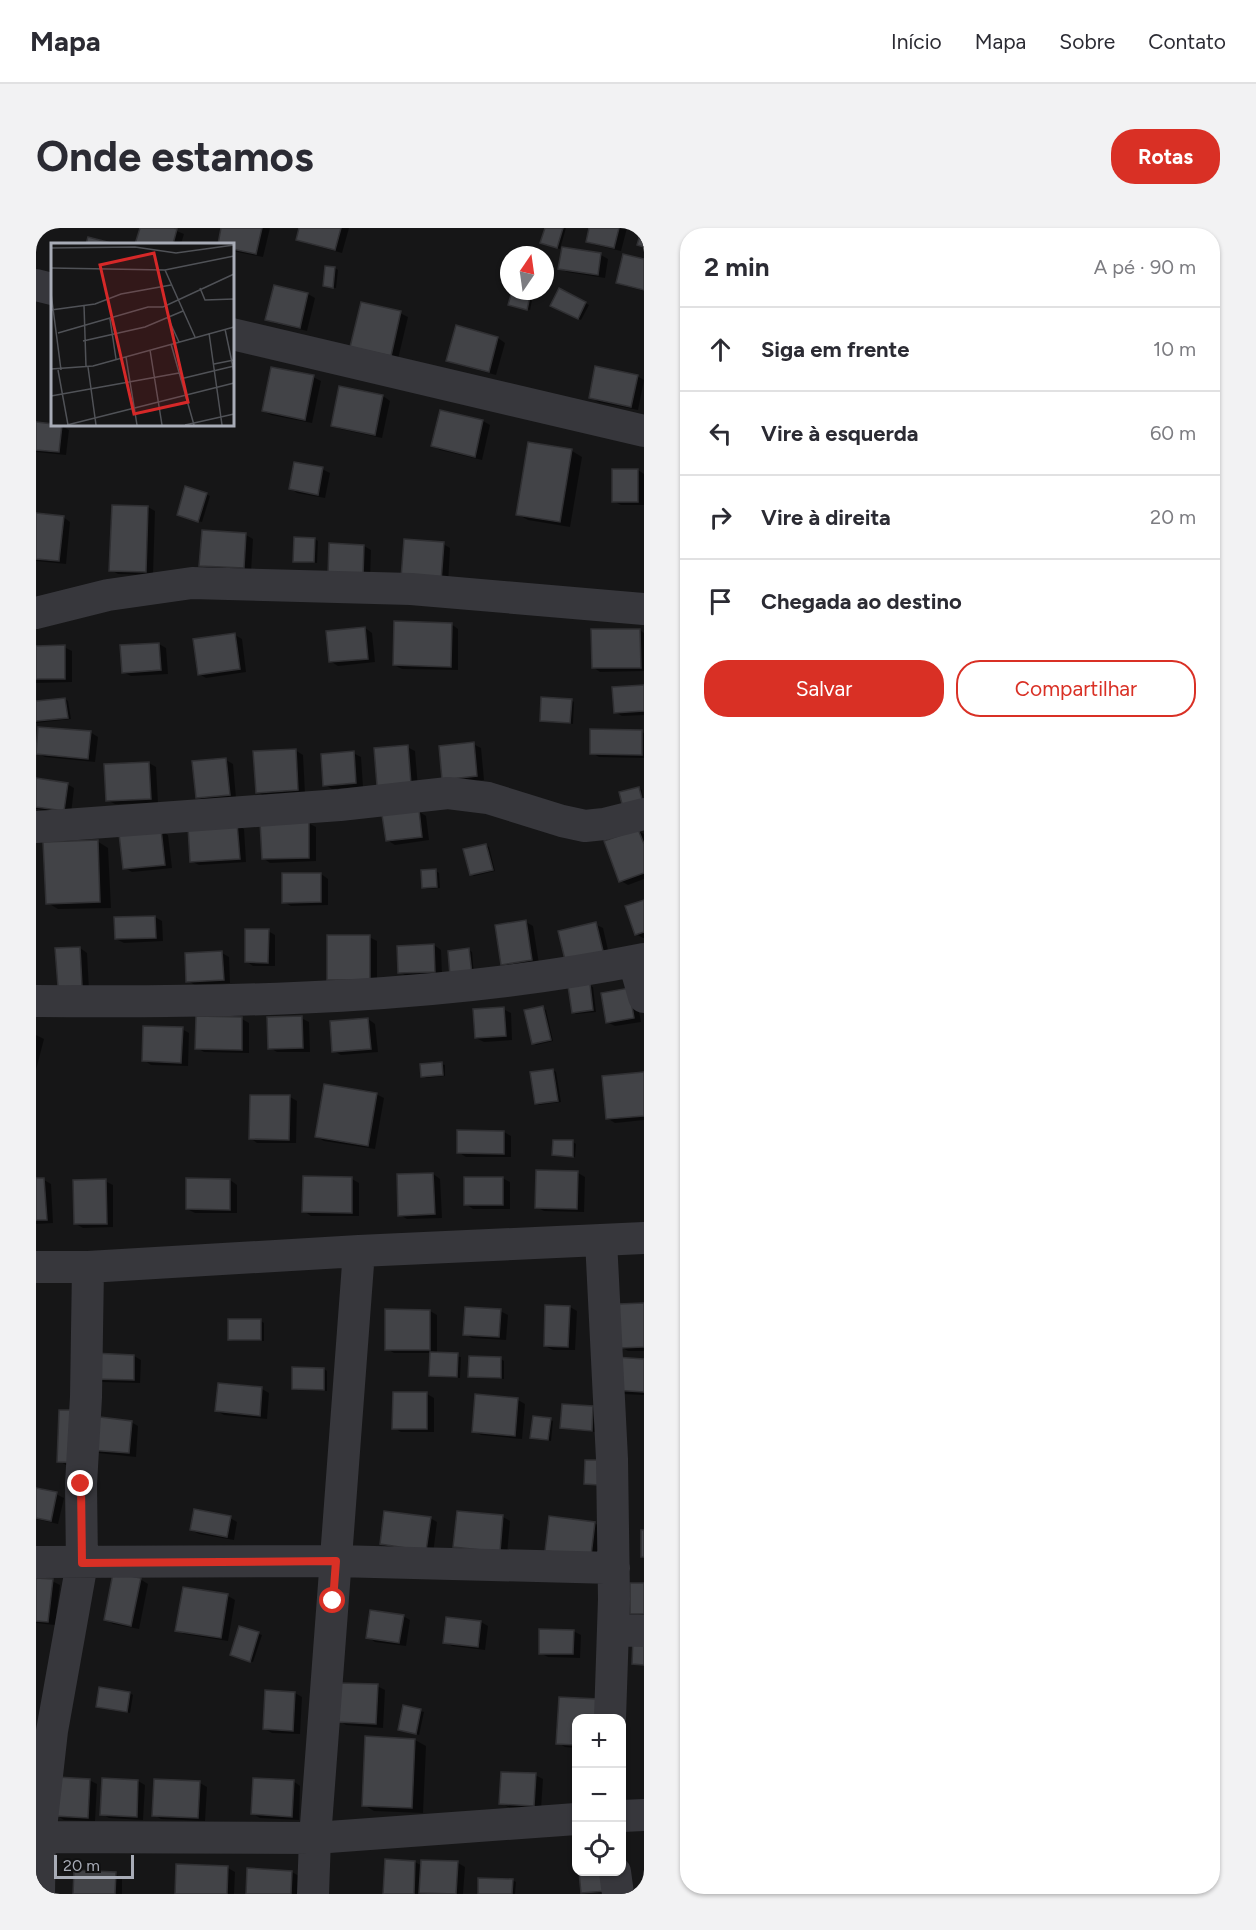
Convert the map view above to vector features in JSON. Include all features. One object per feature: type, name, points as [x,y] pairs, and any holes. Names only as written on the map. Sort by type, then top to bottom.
[{"type":"street","points":[[36,285],[51,289]]},
{"type":"street","points":[[234,334],[644,431]]},
{"type":"street","points":[[36,613],[108,595],[192,583],[411,589],[644,609]]},
{"type":"street","points":[[36,828],[329,806],[448,793],[488,798],[585,826],[604,824],[644,814]]},
{"type":"street","points":[[36,1001],[125,1002],[371,995],[570,973],[639,960],[644,997]]},
{"type":"street","points":[[36,1267],[88,1267],[359,1251],[644,1238]]},
{"type":"street","points":[[601,1240],[612,1459],[614,1568],[610,1714]]},
{"type":"street","points":[[313,1894],[315,1838],[359,1251]]},
{"type":"street","points":[[39,1894],[38,1837],[52,1731],[82,1563],[81,1484],[86,1397],[88,1267]]},
{"type":"street","points":[[36,1562],[336,1561],[614,1568]]},
{"type":"street","points":[[613,1630],[644,1631]]},
{"type":"street","points":[[626,1816],[644,1815]]},
{"type":"street","points":[[38,1837],[315,1838],[572,1819]]},
{"type":"street","points":[[616,1876],[618,1894]]},
{"type":"building","points":[[140,228],[177,229],[173,243],[135,243]]},
{"type":"building","points":[[221,228],[262,228],[256,254],[234,249],[234,243],[218,243]]},
{"type":"building","points":[[299,228],[341,228],[335,250],[296,240]]},
{"type":"building","points":[[545,228],[563,228],[557,248],[540,243]]},
{"type":"building","points":[[589,228],[619,228],[614,248],[586,242]]},
{"type":"building","points":[[642,228],[644,228],[644,247],[637,245]]},
{"type":"building","points":[[88,237],[111,243],[86,243]]},
{"type":"building","points":[[562,247],[601,253],[598,275],[558,269]]},
{"type":"building","points":[[623,254],[644,259],[644,290],[616,283]]},
{"type":"building","points":[[325,266],[335,267],[333,288],[323,286]]},
{"type":"building","points":[[274,285],[308,293],[300,328],[265,320]]},
{"type":"building","points":[[559,288],[586,302],[578,319],[550,306]]},
{"type":"building","points":[[509,300],[529,300],[527,310],[508,305]]},
{"type":"building","points":[[361,302],[401,311],[391,356],[350,347]]},
{"type":"building","points":[[456,325],[498,337],[489,372],[446,361]]},
{"type":"building","points":[[595,366],[638,375],[631,407],[589,398]]},
{"type":"building","points":[[271,367],[314,375],[305,420],[262,411]]},
{"type":"building","points":[[339,386],[383,395],[375,435],[331,426]]},
{"type":"building","points":[[440,410],[483,420],[475,457],[431,446]]},
{"type":"building","points":[[36,422],[62,426],[59,452],[36,450]]},
{"type":"building","points":[[528,442],[572,449],[560,522],[516,515]]},
{"type":"building","points":[[294,462],[323,467],[318,495],[289,489]]},
{"type":"building","points":[[612,469],[638,469],[638,502],[612,502]]},
{"type":"building","points":[[185,486],[207,493],[198,522],[177,515]]},
{"type":"building","points":[[112,505],[148,506],[146,572],[109,571]]},
{"type":"building","points":[[36,513],[64,516],[59,561],[36,559]]},
{"type":"building","points":[[202,530],[246,533],[244,568],[199,566]]},
{"type":"building","points":[[294,537],[315,538],[314,562],[293,562]]},
{"type":"building","points":[[404,539],[444,542],[441,582],[401,578]]},
{"type":"building","points":[[329,543],[364,545],[363,576],[328,574]]},
{"type":"building","points":[[394,621],[452,623],[451,667],[393,665]]},
{"type":"building","points":[[365,627],[368,659],[329,662],[326,631]]},
{"type":"building","points":[[591,629],[640,629],[641,668],[592,668]]},
{"type":"building","points":[[235,633],[240,669],[198,675],[193,639]]},
{"type":"building","points":[[159,643],[161,670],[122,673],[120,645]]},
{"type":"building","points":[[65,645],[65,679],[36,679],[36,646]]},
{"type":"building","points":[[644,685],[644,711],[614,713],[612,687]]},
{"type":"building","points":[[541,697],[572,699],[570,723],[540,721]]},
{"type":"building","points":[[65,698],[68,718],[36,721],[36,701]]},
{"type":"building","points":[[38,727],[91,731],[88,759],[36,754]]},
{"type":"building","points":[[590,729],[642,730],[642,755],[590,754]]},
{"type":"building","points":[[474,742],[477,776],[442,780],[439,746]]},
{"type":"building","points":[[408,745],[411,784],[377,786],[374,748]]},
{"type":"building","points":[[296,749],[298,790],[256,793],[253,751]]},
{"type":"building","points":[[354,751],[356,783],[323,786],[321,754]]},
{"type":"building","points":[[226,758],[230,795],[196,798],[192,761]]},
{"type":"building","points":[[149,762],[151,799],[106,801],[104,764]]},
{"type":"building","points":[[36,778],[68,783],[64,811],[36,807]]},
{"type":"building","points":[[639,787],[643,803],[623,808],[619,792]]},
{"type":"building","points":[[419,810],[422,837],[386,841],[382,815]]},
{"type":"building","points":[[309,821],[309,858],[262,859],[260,822]]},
{"type":"building","points":[[237,823],[240,859],[190,862],[188,827]]},
{"type":"building","points":[[161,829],[165,865],[123,869],[119,834]]},
{"type":"building","points":[[638,829],[644,844],[644,873],[619,882],[604,841]]},
{"type":"building","points":[[98,840],[100,902],[46,904],[43,842]]},
{"type":"building","points":[[486,844],[493,870],[470,875],[463,849]]},
{"type":"building","points":[[436,869],[437,887],[422,888],[421,870]]},
{"type":"building","points":[[282,873],[321,873],[321,902],[282,903]]},
{"type":"building","points":[[644,900],[644,932],[635,935],[625,906]]},
{"type":"building","points":[[155,916],[156,938],[115,939],[114,917]]},
{"type":"building","points":[[526,920],[532,960],[501,965],[495,925]]},
{"type":"building","points":[[596,922],[604,955],[566,964],[558,931]]},
{"type":"building","points":[[245,929],[269,929],[268,963],[245,962]]},
{"type":"building","points":[[327,935],[370,935],[370,980],[327,980]]},
{"type":"building","points":[[434,944],[435,972],[398,973],[397,946]]},
{"type":"building","points":[[80,947],[82,986],[58,987],[55,948]]},
{"type":"building","points":[[469,948],[472,974],[450,976],[448,951]]},
{"type":"building","points":[[222,951],[224,980],[186,982],[185,953]]},
{"type":"building","points":[[590,984],[593,1010],[572,1013],[568,986]]},
{"type":"building","points":[[629,988],[634,1018],[606,1023],[601,993]]},
{"type":"building","points":[[543,1006],[551,1040],[532,1044],[524,1010]]},
{"type":"building","points":[[504,1007],[506,1036],[475,1038],[473,1009]]},
{"type":"building","points":[[196,1016],[242,1017],[242,1050],[195,1049]]},
{"type":"building","points":[[302,1016],[303,1048],[268,1049],[267,1017]]},
{"type":"building","points":[[368,1018],[371,1049],[332,1052],[330,1021]]},
{"type":"building","points":[[143,1026],[183,1027],[181,1063],[142,1061]]},
{"type":"building","points":[[442,1062],[443,1075],[421,1077],[420,1064]]},
{"type":"building","points":[[553,1069],[558,1101],[535,1104],[530,1072]]},
{"type":"building","points":[[644,1072],[644,1116],[606,1119],[602,1076]]},
{"type":"building","points":[[324,1084],[377,1093],[368,1146],[315,1137]]},
{"type":"building","points":[[250,1095],[290,1095],[289,1140],[249,1139]]},
{"type":"building","points":[[457,1130],[504,1131],[504,1154],[457,1153]]},
{"type":"building","points":[[553,1140],[573,1140],[573,1157],[552,1155]]},
{"type":"building","points":[[536,1170],[578,1171],[577,1209],[535,1208]]},
{"type":"building","points":[[433,1173],[435,1214],[398,1216],[397,1174]]},
{"type":"building","points":[[303,1176],[352,1177],[352,1213],[302,1212]]},
{"type":"building","points":[[464,1177],[503,1177],[503,1205],[464,1205]]},
{"type":"building","points":[[36,1178],[44,1178],[47,1220],[36,1220]]},
{"type":"building","points":[[186,1178],[230,1179],[230,1210],[186,1209]]},
{"type":"building","points":[[106,1179],[107,1224],[74,1224],[73,1180]]},
{"type":"building","points":[[644,1303],[644,1347],[620,1348],[618,1304]]},
{"type":"building","points":[[545,1305],[570,1306],[568,1347],[544,1346]]},
{"type":"building","points":[[465,1307],[501,1309],[499,1337],[463,1335]]},
{"type":"building","points":[[385,1309],[430,1310],[430,1350],[385,1350]]},
{"type":"building","points":[[228,1319],[261,1319],[261,1340],[228,1340]]},
{"type":"building","points":[[430,1352],[458,1353],[457,1377],[429,1376]]},
{"type":"building","points":[[93,1353],[134,1355],[134,1380],[93,1379]]},
{"type":"building","points":[[469,1356],[501,1357],[501,1378],[468,1377]]},
{"type":"building","points":[[615,1357],[644,1359],[644,1392],[613,1390]]},
{"type":"building","points":[[292,1367],[324,1368],[324,1390],[292,1389]]},
{"type":"building","points":[[218,1383],[262,1387],[260,1416],[215,1411]]},
{"type":"building","points":[[393,1392],[427,1392],[427,1429],[392,1429]]},
{"type":"building","points":[[475,1394],[518,1398],[515,1436],[472,1432]]},
{"type":"building","points":[[562,1404],[593,1406],[592,1431],[560,1428]]},
{"type":"building","points":[[59,1410],[83,1410],[82,1463],[57,1462]]},
{"type":"building","points":[[92,1416],[132,1421],[129,1453],[89,1450]]},
{"type":"building","points":[[533,1416],[551,1418],[548,1440],[530,1438]]},
{"type":"building","points":[[585,1460],[600,1460],[599,1485],[584,1484]]},
{"type":"building","points":[[36,1488],[57,1492],[51,1521],[36,1518]]},
{"type":"building","points":[[194,1509],[231,1516],[227,1537],[190,1530]]},
{"type":"building","points":[[384,1511],[431,1517],[426,1551],[380,1544]]},
{"type":"building","points":[[457,1511],[503,1515],[500,1552],[453,1547]]},
{"type":"building","points":[[549,1516],[595,1522],[591,1556],[545,1551]]},
{"type":"building","points":[[641,1530],[644,1530],[644,1557],[641,1557]]},
{"type":"building","points":[[113,1573],[141,1578],[131,1626],[104,1620]]},
{"type":"building","points":[[36,1578],[53,1579],[48,1622],[36,1621]]},
{"type":"building","points":[[630,1583],[644,1583],[644,1614],[630,1614]]},
{"type":"building","points":[[183,1587],[228,1594],[221,1638],[175,1631]]},
{"type":"building","points":[[370,1610],[404,1615],[399,1643],[366,1638]]},
{"type":"building","points":[[446,1617],[481,1621],[478,1647],[443,1643]]},
{"type":"building","points":[[239,1626],[259,1632],[250,1662],[230,1655]]},
{"type":"building","points":[[539,1629],[574,1630],[573,1654],[539,1654]]},
{"type":"building","points":[[633,1638],[644,1638],[644,1665],[632,1664]]},
{"type":"building","points":[[339,1683],[378,1684],[376,1724],[337,1722]]},
{"type":"building","points":[[99,1687],[130,1692],[127,1712],[96,1707]]},
{"type":"building","points":[[265,1690],[295,1692],[293,1731],[263,1729]]},
{"type":"building","points":[[559,1697],[599,1699],[598,1714],[572,1714],[572,1745],[556,1744]]},
{"type":"building","points":[[403,1705],[421,1709],[416,1734],[398,1730]]},
{"type":"building","points":[[365,1736],[415,1739],[412,1808],[362,1806]]},
{"type":"building","points":[[501,1772],[536,1773],[534,1806],[499,1804]]},
{"type":"building","points":[[57,1777],[90,1779],[88,1818],[55,1816]]},
{"type":"building","points":[[102,1778],[138,1780],[137,1817],[100,1815]]},
{"type":"building","points":[[253,1778],[294,1780],[292,1817],[251,1814]]},
{"type":"building","points":[[154,1779],[200,1781],[198,1818],[152,1816]]},
{"type":"building","points":[[385,1859],[415,1861],[414,1894],[383,1894]]},
{"type":"building","points":[[421,1860],[458,1861],[456,1894],[419,1893]]},
{"type":"building","points":[[176,1864],[228,1866],[227,1894],[175,1894]]},
{"type":"building","points":[[247,1868],[292,1871],[291,1894],[246,1894]]},
{"type":"building","points":[[74,1870],[116,1872],[115,1894],[73,1894]]},
{"type":"building","points":[[579,1876],[605,1876],[607,1891],[581,1893]]},
{"type":"building","points":[[478,1878],[513,1879],[512,1894],[478,1894]]},
{"type":"route","points":[[81,1484],[82,1563],[336,1561],[333,1601]]}]
